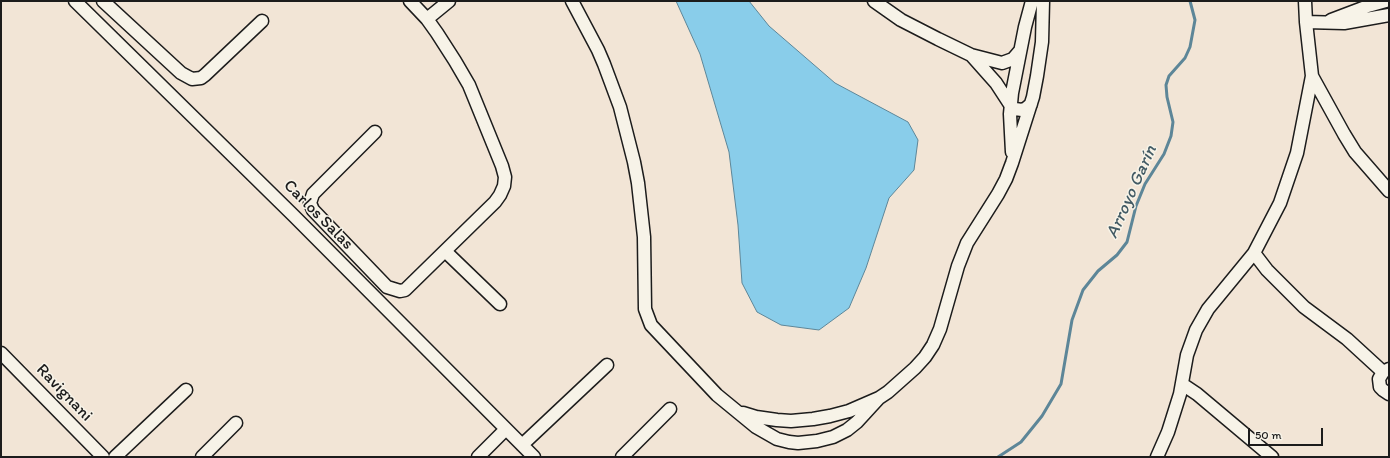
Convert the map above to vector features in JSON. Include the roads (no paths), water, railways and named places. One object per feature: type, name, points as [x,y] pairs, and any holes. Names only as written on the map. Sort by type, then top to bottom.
[{"type":"street","name":"Carlos Salas","points":[[75,1],[294,216],[534,457]]},
{"type":"street","points":[[104,1],[181,73],[192,79],[201,78],[205,75],[262,21]]},
{"type":"street","points":[[375,132],[313,194],[310,203],[313,210],[387,286],[395,290],[405,290],[495,202],[504,186],[502,166],[469,85],[427,19],[410,1]]},
{"type":"street","points":[[427,19],[449,1]]},
{"type":"street","points":[[572,1],[604,64],[620,107],[634,162],[644,237],[644,298],[648,318],[656,331],[717,395],[756,427],[777,439],[798,443],[817,441],[833,437],[847,430],[857,422],[879,398],[915,368],[932,345],[940,329],[952,284],[962,255],[973,232],[1006,179],[1012,163],[1031,104],[1037,76],[1042,42],[1043,1]]},
{"type":"street","points":[[874,1],[901,20],[938,39],[971,55],[994,62],[1002,63],[1013,59],[1027,36],[1032,35],[1038,37],[1042,42]]},
{"type":"street","points":[[1012,163],[1011,106],[1014,78],[1032,1]]},
{"type":"street","points":[[1157,457],[1172,419],[1192,340],[1208,309],[1254,253],[1280,203],[1291,175],[1302,133],[1312,76],[1305,1]]},
{"type":"street","points":[[1324,22],[1386,1]]},
{"type":"street","points":[[1306,22],[1344,23],[1389,15]]},
{"type":"street","points":[[971,55],[996,83],[1011,106],[1015,109],[1022,110],[1026,109],[1031,104]]},
{"type":"street","points":[[1312,76],[1344,134],[1356,152],[1389,191]]},
{"type":"street","points":[[445,250],[500,304]]},
{"type":"street","points":[[1254,253],[1268,270],[1304,307],[1348,339],[1386,370],[1379,379],[1379,383],[1383,390],[1389,394]]},
{"type":"street","name":"Ravignani","points":[[1,353],[103,457]]},
{"type":"street","points":[[522,445],[607,365]]},
{"type":"street","points":[[1182,384],[1197,394],[1272,457]]},
{"type":"street","points":[[115,457],[186,390]]},
{"type":"street","points":[[737,411],[756,417],[777,420],[813,420],[849,411],[879,398]]},
{"type":"street","points":[[622,457],[670,408]]},
{"type":"street","points":[[830,416],[838,421],[839,425],[838,430],[833,437]]},
{"type":"street","points":[[791,421],[789,430],[793,438],[798,443]]},
{"type":"street","points":[[202,457],[236,423]]},
{"type":"street","points":[[478,457],[506,429]]},
{"type":"water","points":[[676,1],[749,1],[769,26],[835,83],[908,122],[918,140],[914,170],[889,198],[866,268],[849,308],[819,330],[781,325],[757,312],[742,283],[738,225],[729,152],[700,54]]},
{"type":"waterway","name":"Arroyo Garín","points":[[998,457],[1021,442],[1042,416],[1061,384],[1072,320],[1083,290],[1098,271],[1117,255],[1127,242],[1136,206],[1145,184],[1164,154],[1171,136],[1173,122],[1167,97],[1166,85],[1169,76],[1185,58],[1190,47],[1195,20],[1190,1]]}]
